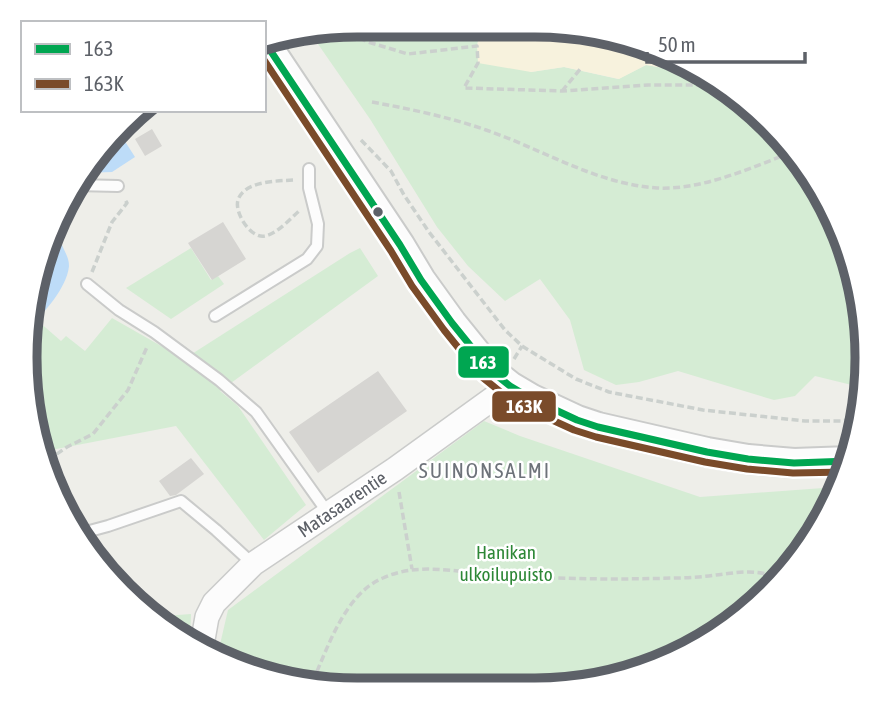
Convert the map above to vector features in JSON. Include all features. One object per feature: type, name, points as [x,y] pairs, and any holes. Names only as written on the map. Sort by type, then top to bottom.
[{"type":"street","points":[[272,53],[452,323],[490,370],[510,386],[532,399],[598,428],[665,444],[747,459],[794,463],[838,461]]},
{"type":"street","name":"Matasaarentie","points":[[203,638],[207,617],[214,603],[253,564],[395,469],[510,386]]},
{"type":"lane","points":[[215,316],[307,259],[317,246],[318,224],[309,174]]},
{"type":"lane","points":[[87,185],[118,186]]},
{"type":"lane","points":[[87,284],[119,310],[173,345],[256,412],[328,513]]},
{"type":"lane","points":[[88,531],[181,501],[253,564]]},
{"type":"path","points":[[358,37],[408,54],[477,46],[478,63],[464,88],[562,91],[649,85],[703,85]]},
{"type":"path","points":[[562,91],[582,67]]},
{"type":"path","points":[[372,102],[418,111],[485,130],[592,173],[657,188],[715,180],[784,155]]},
{"type":"path","points":[[136,126],[155,112]]},
{"type":"path","points":[[358,137],[391,171],[429,232],[505,330],[522,346],[576,379],[609,392],[703,410],[805,421],[849,420]]},
{"type":"path","points":[[309,174],[264,182],[243,192],[237,201],[241,217],[253,233],[260,237],[276,231],[303,207],[311,196]]},
{"type":"path","points":[[87,284],[112,222],[127,203],[118,186]]},
{"type":"path","points":[[53,457],[93,435],[128,390],[139,364]]},
{"type":"path","points":[[395,469],[412,569]]},
{"type":"path","points":[[315,676],[341,619],[356,599],[384,577],[412,569],[598,579],[684,578],[745,572],[771,574]]},
{"type":"green space","points":[[479,37],[477,46],[531,72],[564,67],[618,79],[646,65],[676,70],[695,80],[746,116],[776,146],[801,179],[822,216],[838,254],[853,316],[854,386],[815,376],[795,396],[774,400],[678,371],[639,382],[616,385],[584,370],[570,320],[540,279],[505,301],[468,266],[437,227],[370,119],[315,39]]},
{"type":"green space","points":[[191,248],[211,280],[218,276],[224,284],[171,319],[126,288]]},
{"type":"green space","points":[[360,248],[378,276],[220,391],[238,406],[306,505],[264,540],[176,426],[51,450],[37,378],[38,321],[61,341],[66,336],[85,351],[112,318],[184,359]]},
{"type":"green space","name":"Hanikan ulkoilupuisto","points":[[484,421],[520,436],[700,497],[827,488],[812,518],[789,553],[746,599],[730,612],[695,635],[657,654],[597,672],[555,678],[316,676],[254,661],[219,647],[228,610]]},
{"type":"green space","points":[[191,614],[190,631],[179,624],[167,616]]},
{"type":"sand","points":[[479,37],[576,39],[638,54],[676,70],[646,65],[619,79],[564,67],[531,72],[478,63]]},
{"type":"water","points":[[123,139],[135,157],[112,172],[96,173]]},
{"type":"water","points":[[60,238],[69,263],[67,274],[64,283],[40,316],[48,274]]},
{"type":"building","points":[[152,129],[162,146],[145,156],[135,139]]},
{"type":"building","points":[[223,222],[246,259],[212,280],[188,243]]},
{"type":"building","points":[[378,371],[407,411],[318,473],[289,432]]},
{"type":"building","points":[[191,458],[204,474],[176,495],[170,496],[159,481]]},
{"type":"transit line","name":"163","points":[[270,49],[421,280],[490,370],[510,386],[577,420],[598,427],[748,459],[794,463],[838,461]]},
{"type":"transit line","name":"163K","points":[[266,63],[412,286],[482,377],[503,394],[528,409],[596,437],[747,469],[793,473],[834,472]]},
{"type":"district","name":"SUINONSALMI","points":[[485,471]]}]
